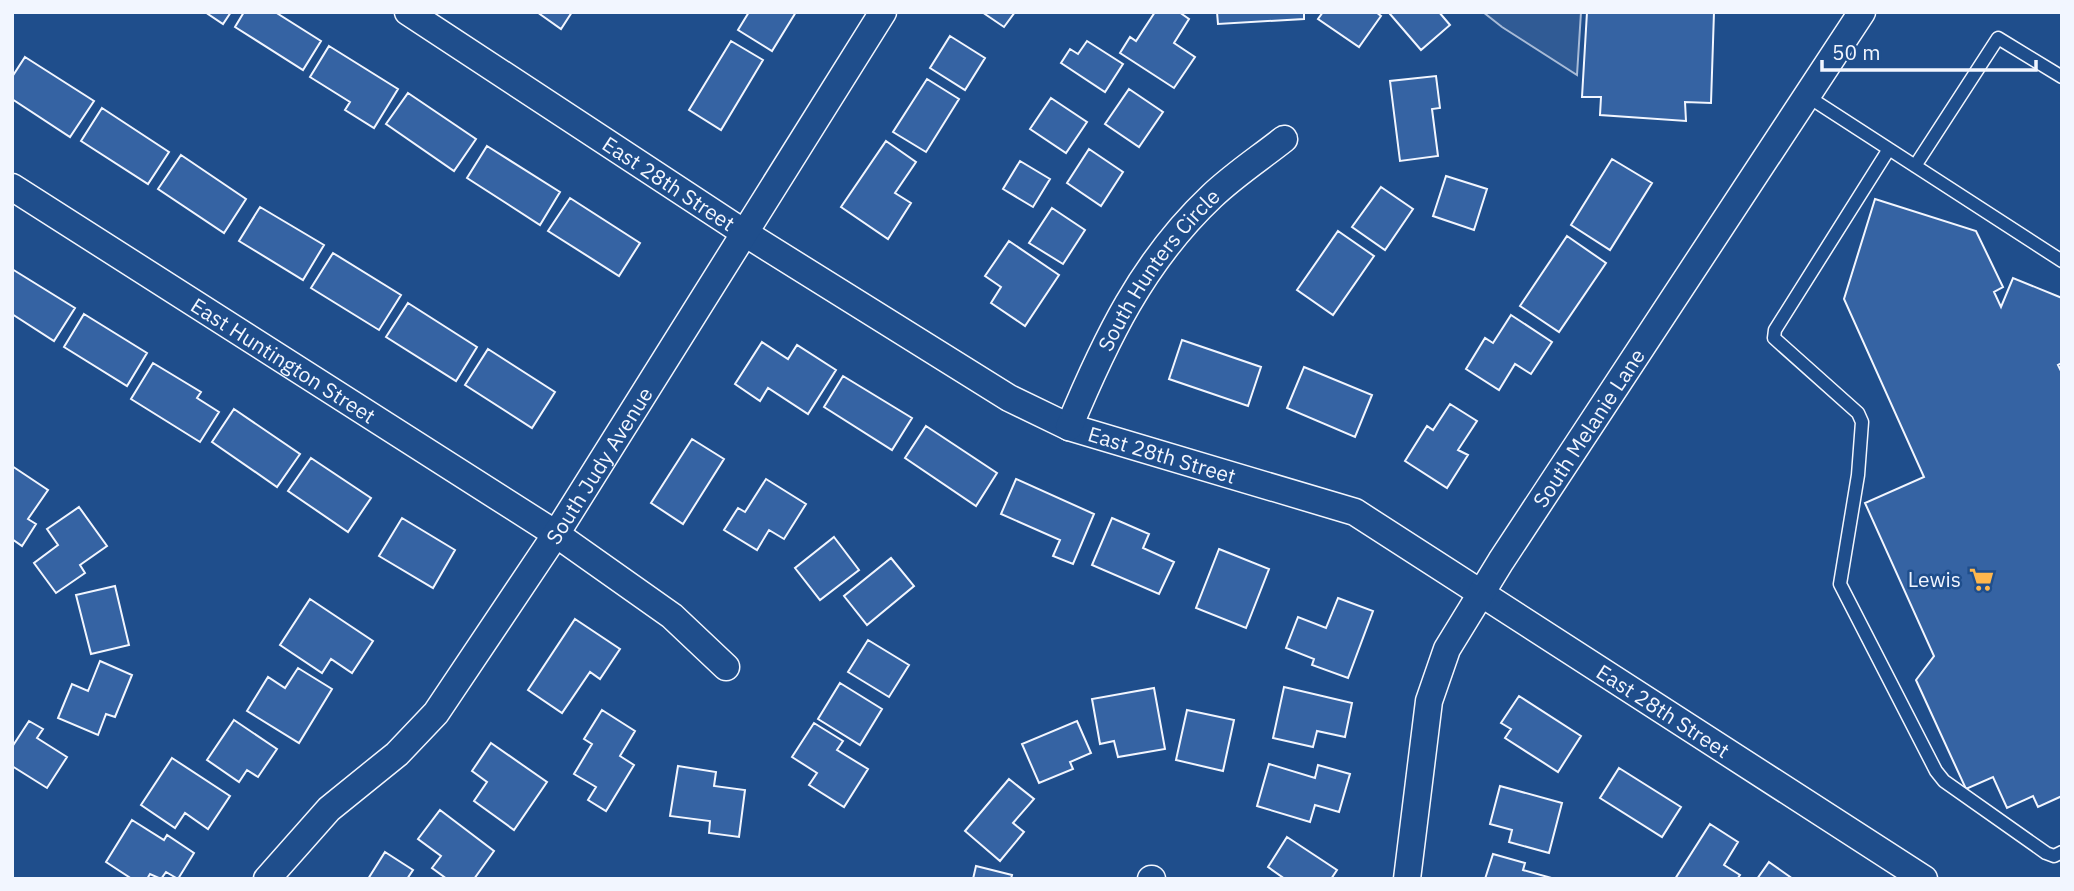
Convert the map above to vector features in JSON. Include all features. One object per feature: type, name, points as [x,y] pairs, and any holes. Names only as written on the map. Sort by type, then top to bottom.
[{"type":"street","name":"East 28th Street","points":[[408,12],[441,21],[743,232],[1009,398],[1069,428],[1355,512],[1924,879]]},
{"type":"street","name":"South Judy Avenue","points":[[267,879],[329,809],[397,754],[436,712],[556,534],[883,12]]},
{"type":"street","name":"South Melanie Lane","points":[[1407,879],[1429,701],[1447,649],[1862,12]]},
{"type":"street","name":"South Hunters Circle","points":[[1069,428],[1106,340],[1160,254],[1212,196],[1284,139]]},
{"type":"street","name":"East Huntington Street","points":[[12,187],[556,534],[672,616],[726,667]]},
{"type":"lane","points":[[1914,166],[1998,38],[2062,77]]},
{"type":"lane","points":[[1807,96],[2062,261]]},
{"type":"lane","points":[[1889,149],[1775,330],[1774,338],[1858,413],[1862,422],[1858,475],[1840,584],[1936,771],[1944,781],[2046,853],[2054,856],[2062,852]]},
{"type":"shaded area","points":[[1483,12],[1581,12],[1577,75],[1502,27]]},
{"type":"building","points":[[205,12],[231,12],[223,24]]},
{"type":"building","points":[[244,12],[275,12],[321,41],[303,70],[235,27]]},
{"type":"building","points":[[537,12],[572,12],[561,29]]},
{"type":"building","points":[[749,12],[796,12],[772,51],[738,30]]},
{"type":"building","points":[[982,12],[1015,12],[1004,27]]},
{"type":"building","points":[[1155,12],[1179,12],[1189,19],[1174,43],[1195,57],[1174,88],[1120,53],[1130,37],[1136,41]]},
{"type":"building","points":[[1217,12],[1304,12],[1304,19],[1218,24]]},
{"type":"building","points":[[1323,12],[1376,12],[1381,16],[1359,47],[1318,19]]},
{"type":"building","points":[[1439,12],[1450,25],[1421,50],[1390,14]]},
{"type":"building","points":[[1587,12],[1714,12],[1711,103],[1685,102],[1686,121],[1600,115],[1601,97],[1582,97]]},
{"type":"building","points":[[950,36],[985,58],[965,90],[930,68]]},
{"type":"building","points":[[731,41],[763,60],[721,130],[689,110]]},
{"type":"building","points":[[1087,41],[1123,64],[1105,92],[1061,63],[1070,49],[1078,54]]},
{"type":"building","points":[[329,46],[398,89],[374,128],[345,110],[350,102],[310,77]]},
{"type":"building","points":[[25,57],[94,101],[70,137],[12,99],[12,77]]},
{"type":"building","points":[[1436,76],[1440,108],[1432,109],[1438,156],[1400,161],[1390,81]]},
{"type":"building","points":[[927,79],[959,99],[926,152],[893,132]]},
{"type":"building","points":[[1129,89],[1163,112],[1139,147],[1105,124]]},
{"type":"building","points":[[408,93],[476,139],[454,171],[386,124]]},
{"type":"building","points":[[1051,98],[1087,122],[1066,153],[1030,129]]},
{"type":"building","points":[[102,108],[169,152],[148,184],[81,141]]},
{"type":"building","points":[[886,141],[916,162],[895,193],[911,203],[888,239],[841,207]]},
{"type":"building","points":[[487,146],[560,192],[540,225],[467,178]]},
{"type":"building","points":[[1089,149],[1123,172],[1101,206],[1067,183]]},
{"type":"building","points":[[181,155],[246,199],[224,233],[158,189]]},
{"type":"building","points":[[1612,159],[1652,183],[1610,250],[1571,225]]},
{"type":"building","points":[[1020,161],[1050,179],[1033,207],[1003,189]]},
{"type":"building","points":[[1446,176],[1487,189],[1474,230],[1433,216]]},
{"type":"building","points":[[1381,187],[1413,209],[1385,250],[1352,227]]},
{"type":"building","points":[[570,198],[640,243],[619,276],[548,231]]},
{"type":"building","name":"Lewis","points":[[1875,199],[1976,231],[2003,287],[1994,292],[2001,307],[2013,278],[2062,298],[2062,363],[2058,365],[2062,373],[2062,796],[2038,807],[2033,796],[2007,808],[1993,777],[1966,789],[1916,680],[1934,656],[1865,503],[1924,477],[1844,299]]},
{"type":"building","points":[[260,207],[324,245],[303,280],[239,241]]},
{"type":"building","points":[[1052,208],[1085,230],[1063,264],[1029,243]]},
{"type":"building","points":[[1338,231],[1374,256],[1333,315],[1297,290]]},
{"type":"building","points":[[1567,236],[1606,263],[1559,332],[1520,306]]},
{"type":"building","points":[[1009,241],[1059,275],[1025,326],[991,303],[1001,287],[985,276]]},
{"type":"building","points":[[333,253],[401,295],[379,330],[311,288]]},
{"type":"building","points":[[12,269],[75,308],[54,341],[12,314]]},
{"type":"building","points":[[408,303],[477,347],[456,381],[386,337]]},
{"type":"building","points":[[84,314],[147,353],[127,386],[64,347]]},
{"type":"building","points":[[1511,315],[1552,342],[1531,374],[1515,364],[1499,390],[1466,369],[1485,338],[1493,343]]},
{"type":"building","points":[[1182,340],[1261,367],[1248,406],[1169,379]]},
{"type":"building","points":[[762,342],[788,359],[797,345],[836,370],[808,414],[768,388],[760,401],[735,384]]},
{"type":"building","points":[[488,349],[555,392],[532,428],[465,385]]},
{"type":"building","points":[[153,363],[201,392],[197,398],[219,412],[200,442],[131,399]]},
{"type":"building","points":[[1304,367],[1372,395],[1355,437],[1287,408]]},
{"type":"building","points":[[843,376],[912,418],[892,450],[824,407]]},
{"type":"building","points":[[1450,404],[1477,421],[1458,450],[1468,455],[1447,488],[1405,461],[1427,426],[1433,430]]},
{"type":"building","points":[[234,409],[300,454],[277,487],[212,442]]},
{"type":"building","points":[[926,426],[997,473],[976,506],[905,458]]},
{"type":"building","points":[[692,439],[724,459],[683,524],[651,503]]},
{"type":"building","points":[[311,458],[371,498],[348,532],[288,491]]},
{"type":"building","points":[[12,466],[48,490],[28,519],[36,524],[22,546],[12,539]]},
{"type":"building","points":[[766,479],[806,504],[784,539],[769,530],[757,550],[724,530],[738,508],[745,512]]},
{"type":"building","points":[[1016,479],[1094,514],[1073,564],[1053,556],[1060,540],[1001,514]]},
{"type":"building","points":[[79,507],[107,546],[80,565],[85,573],[56,593],[34,563],[58,545],[47,529]]},
{"type":"building","points":[[402,518],[455,550],[433,588],[379,556]]},
{"type":"building","points":[[1112,518],[1149,534],[1143,548],[1174,562],[1159,594],[1092,565]]},
{"type":"building","points":[[834,537],[859,570],[820,600],[795,568]]},
{"type":"building","points":[[1219,549],[1269,569],[1246,628],[1196,608]]},
{"type":"building","points":[[891,558],[914,586],[867,625],[844,596]]},
{"type":"building","points":[[115,586],[129,645],[91,654],[76,595]]},
{"type":"building","points":[[1338,598],[1373,611],[1348,678],[1312,665],[1314,659],[1286,648],[1298,617],[1326,628]]},
{"type":"building","points":[[310,599],[373,641],[352,673],[331,659],[322,673],[280,645]]},
{"type":"building","points":[[575,619],[620,649],[600,679],[590,672],[562,713],[528,690]]},
{"type":"building","points":[[868,640],[909,665],[889,697],[848,672]]},
{"type":"building","points":[[100,661],[132,675],[115,717],[106,714],[98,735],[58,718],[72,684],[88,691]]},
{"type":"building","points":[[298,668],[332,689],[299,743],[247,711],[268,677],[285,688]]},
{"type":"building","points":[[840,683],[882,709],[860,745],[818,719]]},
{"type":"building","points":[[1284,687],[1352,703],[1345,737],[1317,731],[1313,747],[1273,738]]},
{"type":"building","points":[[1154,688],[1165,749],[1118,757],[1114,741],[1100,744],[1092,699]]},
{"type":"building","points":[[1519,696],[1581,736],[1558,772],[1505,738],[1511,729],[1501,723]]},
{"type":"building","points":[[602,710],[635,731],[620,756],[634,765],[606,811],[588,800],[596,787],[574,774],[592,744],[584,739]]},
{"type":"building","points":[[1187,710],[1234,720],[1223,771],[1176,760]]},
{"type":"building","points":[[234,720],[277,749],[258,777],[247,770],[239,782],[207,760]]},
{"type":"building","points":[[29,721],[43,729],[37,738],[67,757],[47,788],[12,766],[12,747]]},
{"type":"building","points":[[1077,721],[1091,753],[1070,762],[1073,769],[1039,783],[1022,744]]},
{"type":"building","points":[[814,723],[843,741],[837,750],[868,769],[844,807],[809,785],[817,773],[792,757]]},
{"type":"building","points":[[491,743],[547,782],[514,830],[474,801],[487,782],[472,771]]},
{"type":"building","points":[[172,758],[230,796],[208,829],[185,813],[175,828],[141,805]]},
{"type":"building","points":[[1269,764],[1315,778],[1318,765],[1350,774],[1339,812],[1315,805],[1310,822],[1257,806]]},
{"type":"building","points":[[678,766],[716,772],[714,786],[745,790],[739,837],[709,833],[710,821],[670,816]]},
{"type":"building","points":[[1619,768],[1681,807],[1662,837],[1600,798]]},
{"type":"building","points":[[1009,779],[1034,799],[1013,823],[1024,832],[1000,861],[965,831]]},
{"type":"building","points":[[1500,786],[1562,803],[1549,853],[1509,842],[1512,830],[1490,824]]},
{"type":"building","points":[[440,810],[494,851],[474,879],[447,879],[432,868],[441,856],[418,839]]},
{"type":"building","points":[[132,820],[164,840],[167,835],[194,853],[178,879],[166,872],[161,879],[150,874],[147,879],[132,879],[106,862]]},
{"type":"building","points":[[1710,824],[1738,842],[1724,865],[1740,875],[1737,879],[1675,879]]},
{"type":"building","points":[[1287,837],[1337,870],[1331,879],[1285,879],[1268,867]]},
{"type":"building","points":[[385,852],[413,870],[407,879],[368,879]]},
{"type":"building","points":[[1493,854],[1525,863],[1523,870],[1555,879],[1485,879]]},
{"type":"building","points":[[1769,862],[1793,879],[1757,879]]},
{"type":"building","points":[[976,866],[1012,875],[1011,879],[973,879]]},
{"type":"place","name":"Lewis","points":[[1981,579]]}]
